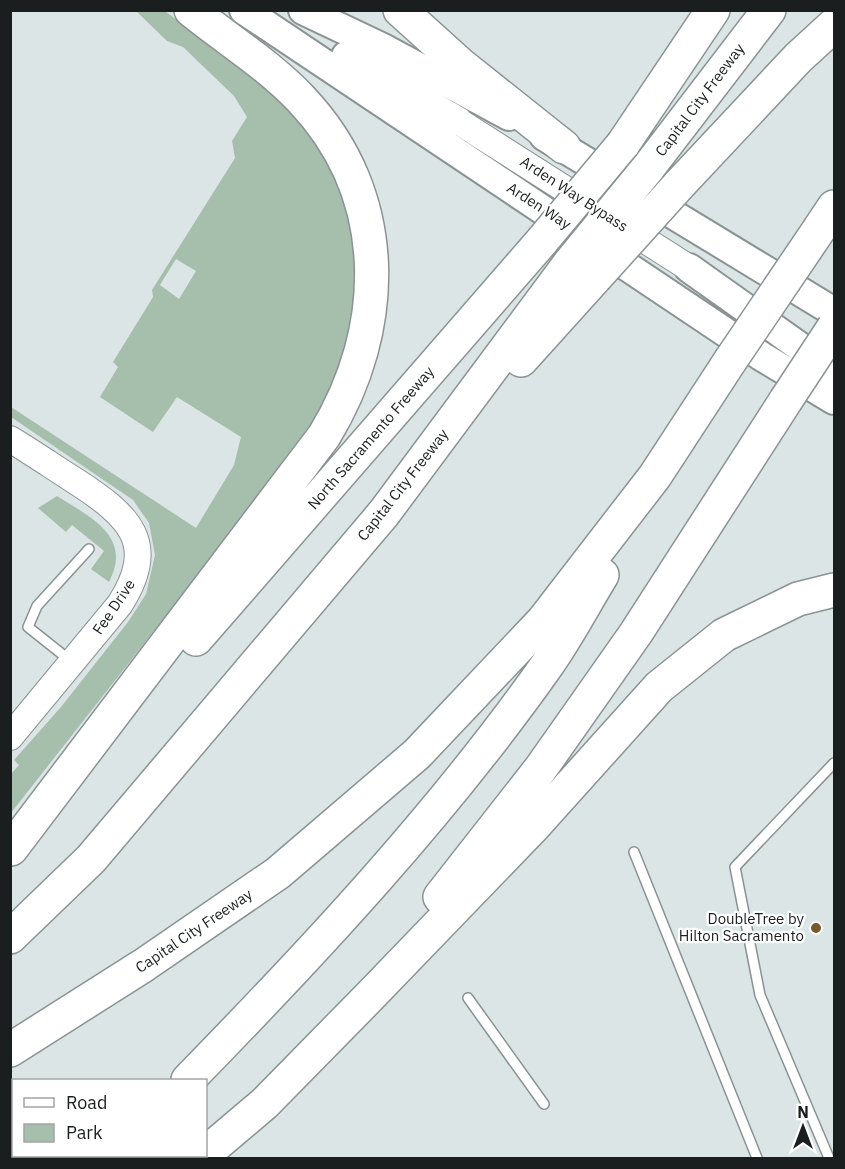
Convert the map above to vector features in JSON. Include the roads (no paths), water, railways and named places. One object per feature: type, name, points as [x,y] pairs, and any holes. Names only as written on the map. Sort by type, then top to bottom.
[{"type":"highway","points":[[11,849],[324,436],[355,376],[368,330],[372,288],[371,252],[360,202],[340,153],[323,125],[282,81],[191,10]]},
{"type":"highway","points":[[400,10],[460,65],[564,147]]},
{"type":"highway","points":[[623,144],[713,10]]},
{"type":"highway","name":"Capital City Freeway","points":[[10,937],[91,859],[384,513],[583,271],[648,168],[769,10]]},
{"type":"highway","points":[[583,271],[678,186],[798,58],[834,25]]},
{"type":"highway","name":"North Sacramento Freeway","points":[[11,849],[542,241],[623,144],[673,97],[744,41]]},
{"type":"highway","name":"Capital City Freeway","points":[[10,1050],[144,965],[278,873],[417,754],[543,621],[655,476],[827,218]]},
{"type":"highway","points":[[372,994],[427,913],[541,768],[636,633],[834,327]]},
{"type":"highway","points":[[189,1079],[282,984],[421,827],[546,667],[631,527],[675,445]]},
{"type":"highway","points":[[207,1151],[265,1103],[372,994],[534,826],[659,687],[724,635],[798,599],[834,590]]},
{"type":"main road","name":"Arden Way","points":[[244,10],[761,356],[834,400]]},
{"type":"main road","points":[[249,10],[292,25],[458,121]]},
{"type":"main road","points":[[301,10],[416,88],[458,121]]},
{"type":"main road","points":[[301,10],[385,49],[564,147],[834,312]]},
{"type":"main road","points":[[689,268],[834,353]]},
{"type":"main road","points":[[689,268],[834,371]]},
{"type":"street","name":"Arden Way Bypass","points":[[458,121],[689,268]]},
{"type":"street","name":"Fee Drive","points":[[10,439],[101,498],[127,520],[134,532],[139,560],[130,589],[73,664],[10,737]]},
{"type":"lane","points":[[73,664],[28,627],[37,606],[89,549]]},
{"type":"lane","points":[[829,1158],[760,995],[735,867],[834,763]]},
{"type":"lane","points":[[634,852],[757,1158]]},
{"type":"lane","points":[[468,998],[544,1104]]},
{"type":"place","name":"DoubleTree by Hilton Sacramento","points":[[816,928]]}]
